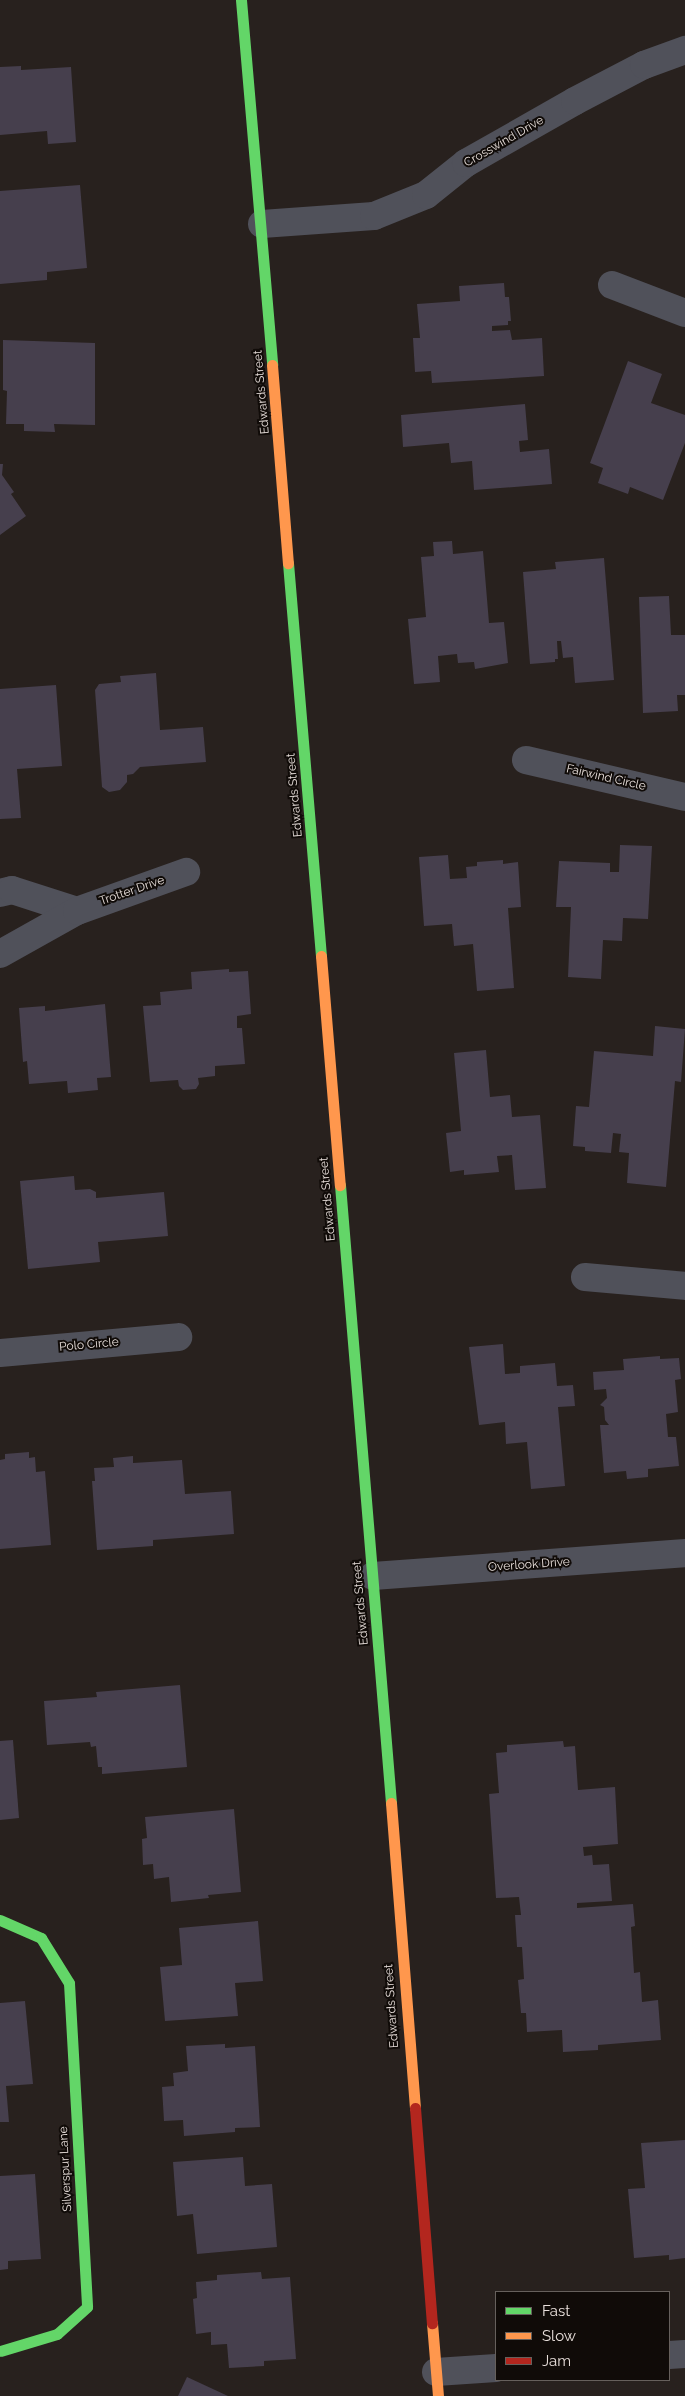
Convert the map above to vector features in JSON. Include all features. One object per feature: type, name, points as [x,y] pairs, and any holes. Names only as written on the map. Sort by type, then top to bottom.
[{"type":"main road","name":"Edwards Street","points":[[241,0],[262,224],[437,2384]]},
{"type":"main road","name":"Silverspur Lane","points":[[0,1920],[41,1938],[70,1983],[87,2306],[57,2334],[0,2351]]},
{"type":"street","name":"Crosswind Drive","points":[[262,224],[374,216],[426,195],[466,163],[575,101],[644,65],[685,50]]},
{"type":"street","points":[[612,285],[685,314]]},
{"type":"street","name":"Fairwind Circle","points":[[526,760],[685,797]]},
{"type":"street","name":"Trotter Drive","points":[[0,954],[77,911],[186,872]]},
{"type":"street","points":[[0,893],[12,890],[77,911]]},
{"type":"street","points":[[585,1276],[685,1286]]},
{"type":"street","name":"Polo Circle","points":[[0,1353],[178,1337]]},
{"type":"street","name":"Overlook Drive","points":[[373,1576],[685,1553]]},
{"type":"street","points":[[670,2355],[685,2354]]},
{"type":"street","points":[[437,2384],[495,2368]]},
{"type":"building","points":[[21,66],[21,70],[71,67],[76,142],[48,144],[47,131],[0,135],[0,67]]},
{"type":"building","points":[[80,185],[87,268],[47,272],[47,280],[0,284],[0,191]]},
{"type":"building","points":[[504,283],[505,297],[509,297],[511,321],[508,321],[508,325],[492,326],[492,331],[510,330],[512,340],[542,338],[544,376],[432,383],[431,371],[415,372],[413,338],[420,338],[417,304],[460,301],[459,286]]},
{"type":"building","points":[[3,340],[95,343],[95,425],[54,424],[55,432],[24,431],[24,424],[6,424],[7,391],[3,390]]},
{"type":"building","points":[[628,361],[662,374],[651,403],[685,415],[685,443],[663,500],[630,487],[628,494],[598,483],[603,468],[590,463]]},
{"type":"building","points":[[525,404],[528,440],[519,441],[520,452],[549,449],[552,484],[474,490],[472,461],[451,463],[449,443],[403,447],[401,415]]},
{"type":"building","points":[[0,464],[3,464],[2,475],[14,492],[11,494],[26,516],[0,535]]},
{"type":"building","points":[[452,541],[453,554],[483,551],[489,623],[504,622],[508,663],[475,669],[474,662],[458,663],[457,654],[438,656],[440,682],[414,684],[408,619],[426,617],[421,557],[434,556],[433,542]]},
{"type":"building","points":[[604,558],[614,680],[575,683],[573,657],[563,658],[561,641],[557,641],[558,659],[555,659],[555,662],[530,664],[523,572],[556,569],[555,562]]},
{"type":"building","points":[[669,596],[671,635],[685,635],[685,695],[677,695],[678,711],[643,713],[639,597]]},
{"type":"building","points":[[156,673],[160,730],[203,727],[206,762],[140,767],[133,774],[127,775],[127,782],[120,790],[109,792],[102,787],[95,690],[99,684],[121,682],[120,676]]},
{"type":"building","points":[[56,685],[62,766],[17,769],[21,818],[0,819],[0,689]]},
{"type":"building","points":[[620,845],[652,846],[648,919],[623,918],[622,941],[603,940],[601,979],[568,977],[571,907],[556,907],[559,861],[610,863],[610,872],[619,872]]},
{"type":"building","points":[[448,855],[450,879],[467,878],[466,867],[477,866],[477,862],[503,860],[503,864],[518,862],[521,907],[508,908],[514,988],[477,991],[473,944],[454,946],[452,924],[424,926],[419,857]]},
{"type":"building","points":[[229,969],[229,972],[248,971],[251,1014],[237,1016],[237,1028],[242,1028],[245,1064],[215,1066],[215,1076],[198,1078],[199,1084],[196,1089],[183,1090],[179,1086],[178,1080],[150,1082],[143,1006],[161,1005],[160,992],[192,989],[191,972]]},
{"type":"building","points":[[105,1004],[111,1077],[97,1078],[98,1090],[68,1093],[67,1081],[29,1084],[27,1061],[23,1062],[19,1008],[45,1006],[45,1011]]},
{"type":"building","points":[[655,1026],[685,1029],[681,1082],[675,1081],[666,1187],[627,1183],[629,1153],[619,1152],[621,1134],[613,1133],[611,1153],[585,1151],[585,1147],[573,1146],[576,1106],[589,1107],[594,1051],[653,1056]]},
{"type":"building","points":[[486,1050],[490,1097],[510,1095],[512,1117],[540,1115],[546,1188],[515,1190],[512,1155],[497,1156],[499,1172],[464,1175],[464,1170],[450,1172],[446,1133],[461,1131],[454,1053]]},
{"type":"building","points":[[74,1176],[75,1190],[90,1189],[96,1192],[96,1198],[164,1192],[168,1236],[98,1242],[100,1262],[28,1269],[20,1181]]},
{"type":"building","points":[[503,1344],[505,1374],[520,1373],[520,1366],[555,1363],[557,1386],[573,1385],[575,1406],[558,1407],[565,1486],[531,1489],[527,1442],[506,1444],[505,1422],[479,1425],[469,1347]]},
{"type":"building","points":[[660,1356],[660,1359],[679,1358],[681,1379],[675,1380],[678,1412],[666,1414],[668,1437],[676,1437],[679,1466],[648,1469],[648,1477],[627,1479],[626,1471],[604,1473],[600,1425],[609,1425],[605,1420],[604,1407],[600,1405],[607,1398],[606,1389],[594,1390],[593,1372],[624,1370],[623,1359]]},
{"type":"building","points":[[29,1452],[29,1458],[35,1457],[36,1472],[45,1471],[51,1545],[0,1549],[0,1460],[5,1459],[5,1454]]},
{"type":"building","points":[[133,1456],[133,1463],[182,1460],[185,1494],[231,1491],[234,1534],[153,1540],[153,1546],[97,1550],[92,1481],[95,1481],[94,1468],[114,1467],[113,1458]]},
{"type":"building","points":[[180,1685],[187,1767],[102,1774],[102,1767],[98,1767],[96,1746],[91,1747],[90,1742],[47,1745],[44,1701],[97,1697],[96,1692]]},
{"type":"building","points":[[13,1740],[19,1818],[0,1820],[0,1741]]},
{"type":"building","points":[[563,1741],[564,1747],[575,1746],[578,1790],[615,1787],[618,1844],[583,1847],[584,1856],[592,1855],[593,1865],[609,1864],[612,1901],[577,1903],[577,1908],[633,1904],[635,1926],[631,1927],[634,1973],[640,1972],[642,2002],[658,2000],[661,2040],[598,2045],[598,2050],[563,2052],[562,2030],[527,2032],[526,2013],[521,2013],[518,1980],[524,1979],[522,1947],[517,1947],[515,1915],[521,1915],[519,1897],[496,1898],[489,1794],[499,1793],[496,1753],[507,1752],[507,1745]]},
{"type":"building","points":[[234,1809],[241,1892],[208,1895],[209,1898],[171,1902],[169,1877],[154,1879],[153,1864],[143,1865],[142,1839],[147,1838],[145,1817]]},
{"type":"building","points":[[258,1921],[263,1981],[235,1983],[238,2016],[165,2021],[160,1967],[182,1965],[179,1928]]},
{"type":"building","points":[[25,2001],[33,2084],[6,2086],[9,2122],[0,2122],[0,2003]]},
{"type":"building","points":[[225,2044],[225,2048],[255,2046],[260,2127],[235,2128],[235,2132],[184,2136],[183,2120],[164,2121],[162,2087],[174,2086],[173,2073],[188,2071],[186,2046]]},
{"type":"building","points":[[685,2140],[685,2258],[669,2260],[669,2255],[634,2258],[628,2189],[645,2188],[641,2143]]},
{"type":"building","points":[[243,2157],[245,2186],[272,2184],[277,2247],[197,2254],[193,2214],[177,2216],[173,2162]]},
{"type":"building","points":[[35,2174],[41,2259],[8,2261],[8,2269],[0,2270],[0,2176]]},
{"type":"building","points":[[261,2272],[262,2279],[290,2277],[296,2359],[264,2361],[264,2366],[229,2368],[227,2344],[211,2345],[211,2332],[196,2334],[193,2299],[197,2298],[196,2282],[217,2280],[217,2275]]},
{"type":"building","points":[[187,2377],[228,2396],[178,2396]]},
{"type":"traffic: fast","points":[[241,0],[272,365]]},
{"type":"traffic: fast","points":[[288,563],[321,956]]},
{"type":"traffic: fast","points":[[340,1185],[391,1803]]},
{"type":"traffic: fast","points":[[0,1920],[41,1938],[69,1983],[87,2307],[57,2334],[0,2351]]},
{"type":"traffic: slow","points":[[272,365],[288,563]]},
{"type":"traffic: slow","points":[[321,956],[340,1185]]},
{"type":"traffic: slow","points":[[391,1803],[415,2108]]},
{"type":"traffic: slow","points":[[432,2323],[438,2396]]},
{"type":"traffic: jam","points":[[415,2108],[432,2323]]}]
